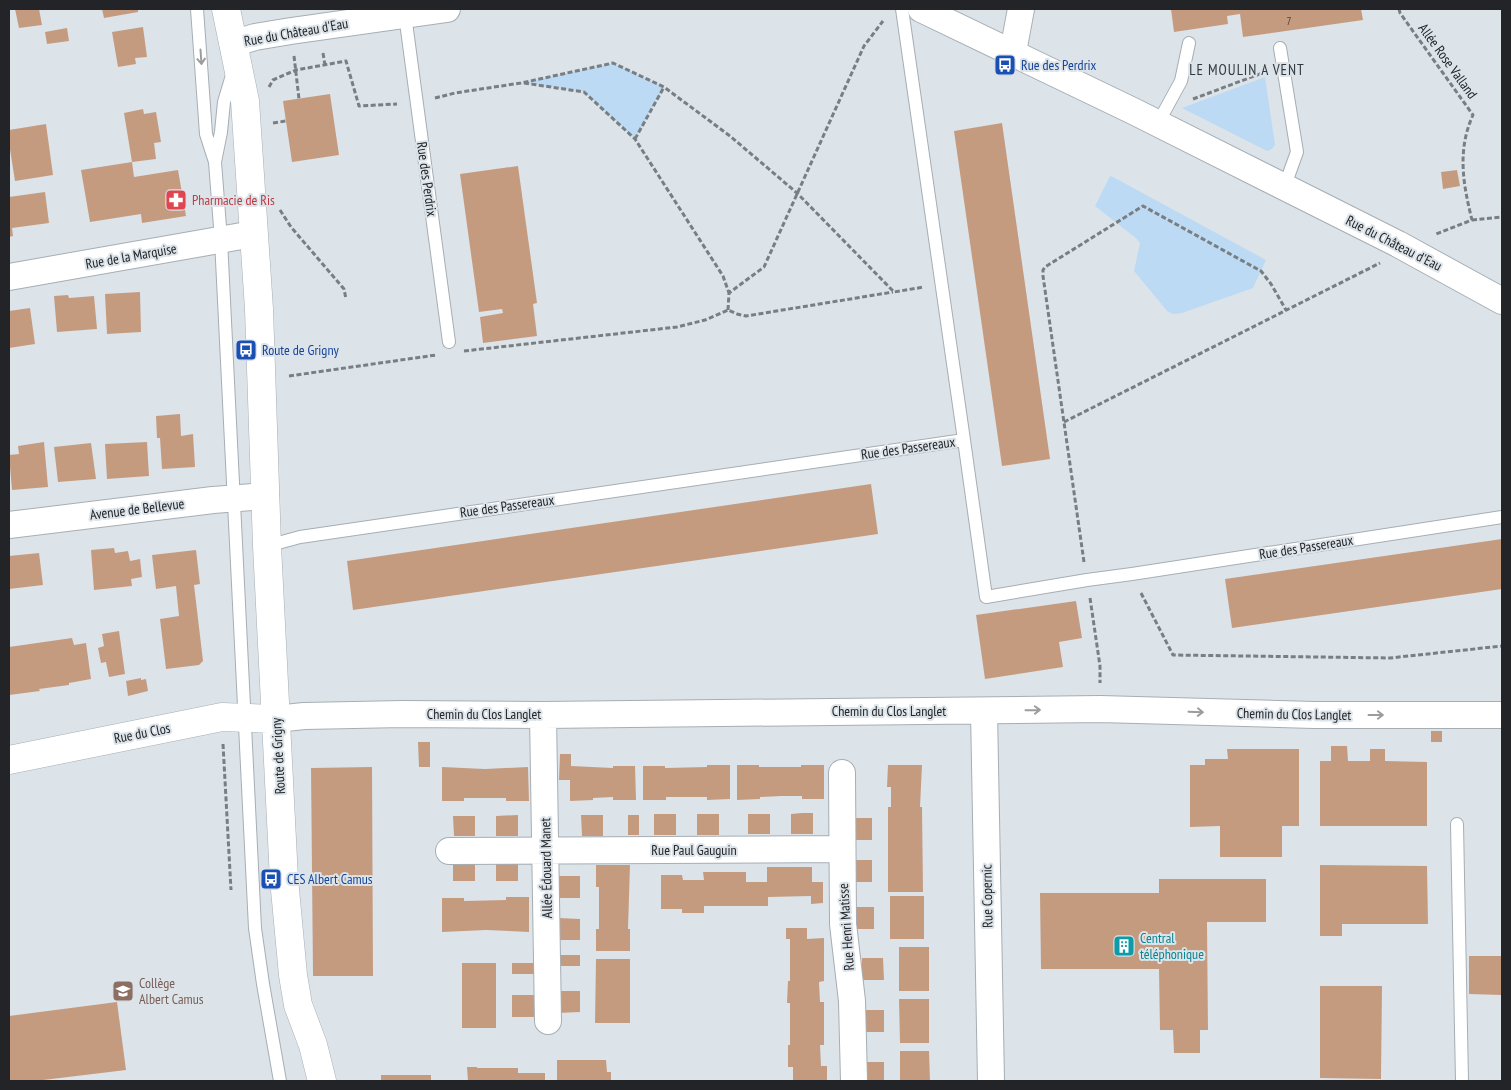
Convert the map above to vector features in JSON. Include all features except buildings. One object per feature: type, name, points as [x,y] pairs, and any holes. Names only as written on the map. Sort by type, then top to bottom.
[{"type":"street","name":"Route de Grigny","points":[[226,9],[244,101],[258,309],[262,438],[284,880],[293,975],[298,1005],[313,1045],[322,1081]]},
{"type":"street","name":"Rue du Château d'Eau","points":[[235,51],[255,37],[447,9]]},
{"type":"street","name":"Rue du Château d'Eau","points":[[922,9],[1013,52],[1161,117],[1284,188],[1398,244],[1502,301]]},
{"type":"street","points":[[1013,52],[1021,9]]},
{"type":"street","name":"Rue de la Marquise","points":[[9,278],[252,234]]},
{"type":"street","name":"Avenue de Bellevue","points":[[9,525],[266,496]]},
{"type":"street","name":"Chemin du Clos Langlet","points":[[276,719],[304,716],[403,714],[1100,709],[1314,715],[1502,715]]},
{"type":"street","name":"Rue Copernic","points":[[984,711],[991,1081]]},
{"type":"street","name":"Allée Édouard Manet","points":[[543,714],[548,1022]]},
{"type":"street","name":"Rue du Clos","points":[[9,760],[222,717],[276,719]]},
{"type":"street","name":"Rue Henri Matisse","points":[[842,773],[843,924],[852,1001],[854,1081]]},
{"type":"street","name":"Rue Paul Gauguin","points":[[449,851],[842,849]]},
{"type":"lane","points":[[198,9],[206,134],[215,162],[221,240],[255,928],[280,1081]]},
{"type":"lane","points":[[902,9],[964,440]]},
{"type":"lane","name":"Rue des Perdrix","points":[[404,15],[449,342]]},
{"type":"lane","points":[[1161,117],[1180,81],[1189,43]]},
{"type":"lane","points":[[1280,48],[1296,152],[1284,188]]},
{"type":"lane","points":[[215,162],[224,102],[235,51]]},
{"type":"lane","name":"Rue des Passereaux","points":[[267,546],[300,537],[964,440],[986,597],[1502,517]]},
{"type":"lane","points":[[1457,824],[1462,1081]]},
{"type":"path","name":"Allée Rose Valland","points":[[1399,9],[1473,115],[1468,126],[1462,158],[1464,190],[1472,220]]},
{"type":"path","points":[[729,293],[764,266],[864,46],[887,16]]},
{"type":"path","points":[[290,31],[299,99]]},
{"type":"path","points":[[267,92],[274,80],[296,70],[346,61],[359,106],[416,103],[455,93],[521,82],[612,63],[664,87],[730,136],[797,193],[894,292]]},
{"type":"path","points":[[1161,117],[1282,66]]},
{"type":"path","points":[[521,82],[584,92],[635,139],[723,276],[729,293],[728,310]]},
{"type":"path","points":[[635,139],[664,87]]},
{"type":"path","points":[[276,203],[292,227],[344,289],[346,299]]},
{"type":"path","points":[[1100,709],[1100,666],[1043,270],[1143,206],[1261,272],[1271,284],[1286,310]]},
{"type":"path","points":[[1431,236],[1472,220],[1502,217]]},
{"type":"path","points":[[1064,422],[1390,258],[1398,244]]},
{"type":"path","points":[[461,352],[677,327],[705,320],[728,310],[746,316],[942,284]]},
{"type":"path","points":[[261,380],[441,354]]},
{"type":"path","points":[[1132,574],[1173,655],[1390,658],[1502,646]]},
{"type":"shaded area","points":[[613,63],[664,87],[635,139],[584,92],[521,83]]},
{"type":"shaded area","points":[[1265,77],[1275,145],[1267,151],[1182,108]]},
{"type":"shaded area","points":[[1110,176],[1266,260],[1253,288],[1182,313],[1174,314],[1168,312],[1134,271],[1140,243],[1095,206]]},
{"type":"place","name":"Rue des Perdrix","points":[[1005,65]]},
{"type":"place","name":"Pharmacie de Ris","points":[[176,200]]},
{"type":"place","name":"Route de Grigny","points":[[246,350]]},
{"type":"place","name":"CES Albert Camus","points":[[271,879]]},
{"type":"place","name":"Central téléphonique","points":[[1124,946]]},
{"type":"place","name":"Collège Albert Camus","points":[[123,991]]},
{"type":"district","name":"LE MOULIN A VENT","points":[[1247,69]]}]
